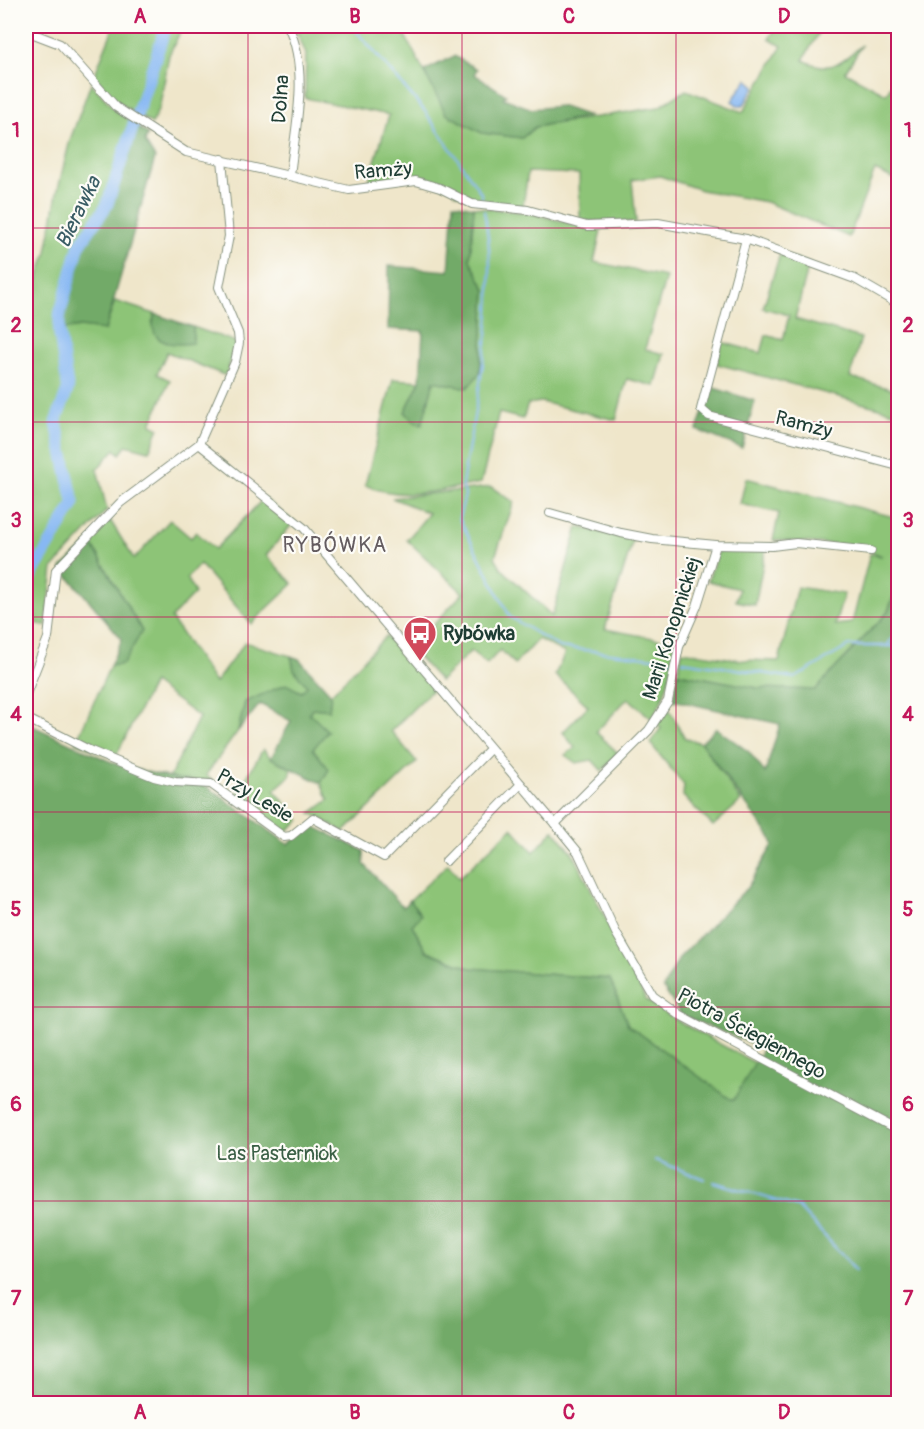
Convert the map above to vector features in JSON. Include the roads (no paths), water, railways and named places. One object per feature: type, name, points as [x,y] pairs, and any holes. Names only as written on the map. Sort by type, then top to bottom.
[{"type":"street","name":"Dolna","points":[[288,26],[297,44],[300,78],[291,176]]},
{"type":"street","name":"Ramży","points":[[26,31],[60,44],[116,107],[186,152],[349,190],[416,181],[440,188],[472,204],[528,210],[588,226],[658,223],[746,239],[855,279],[898,304]]},
{"type":"street","points":[[26,694],[48,638],[56,570],[120,503],[199,444],[225,383],[239,343],[219,287],[229,236],[222,159]]},
{"type":"street","name":"Ramży","points":[[746,239],[700,409],[709,416],[898,466]]},
{"type":"street","name":"Piotra Ściegiennego","points":[[199,444],[304,528],[555,824],[578,852],[616,933],[652,995],[680,1015],[898,1131]]},
{"type":"street","points":[[550,513],[621,534],[652,539],[716,545],[772,546],[796,543],[871,551]]},
{"type":"street","name":"Marii Konopnickiej","points":[[555,824],[649,730],[668,701],[679,647],[697,606],[716,545]]},
{"type":"street","name":"Przy Lesie","points":[[26,718],[91,751],[154,777],[175,782],[211,784],[284,837],[291,836],[313,818],[384,857],[490,749]]},
{"type":"street","points":[[446,861],[521,784]]},
{"type":"street","points":[[125,1404],[159,1404]]},
{"type":"water","points":[[747,79],[755,86],[743,106],[739,106],[732,101]]},
{"type":"waterway","name":"Bierawka","points":[[26,584],[74,504],[56,421],[68,389],[59,331],[60,313],[79,246],[107,205],[166,26]]},
{"type":"waterway","points":[[352,26],[424,110],[481,193],[482,200]]},
{"type":"waterway","points":[[484,211],[489,245],[489,314],[462,484],[465,495],[459,518],[510,617],[559,647],[671,660]]},
{"type":"waterway","points":[[887,646],[898,629]]},
{"type":"waterway","points":[[683,661],[795,678],[849,646],[898,646]]},
{"type":"waterway","points":[[655,1160],[704,1179]]},
{"type":"waterway","points":[[714,1182],[798,1207],[856,1270]]},
{"type":"place","name":"Rybówka","points":[[420,662]]},
{"type":"district","name":"RYBÓWKA","points":[[335,545]]},
{"type":"park label","name":"Las Pasterniok","points":[[277,1153]]}]
